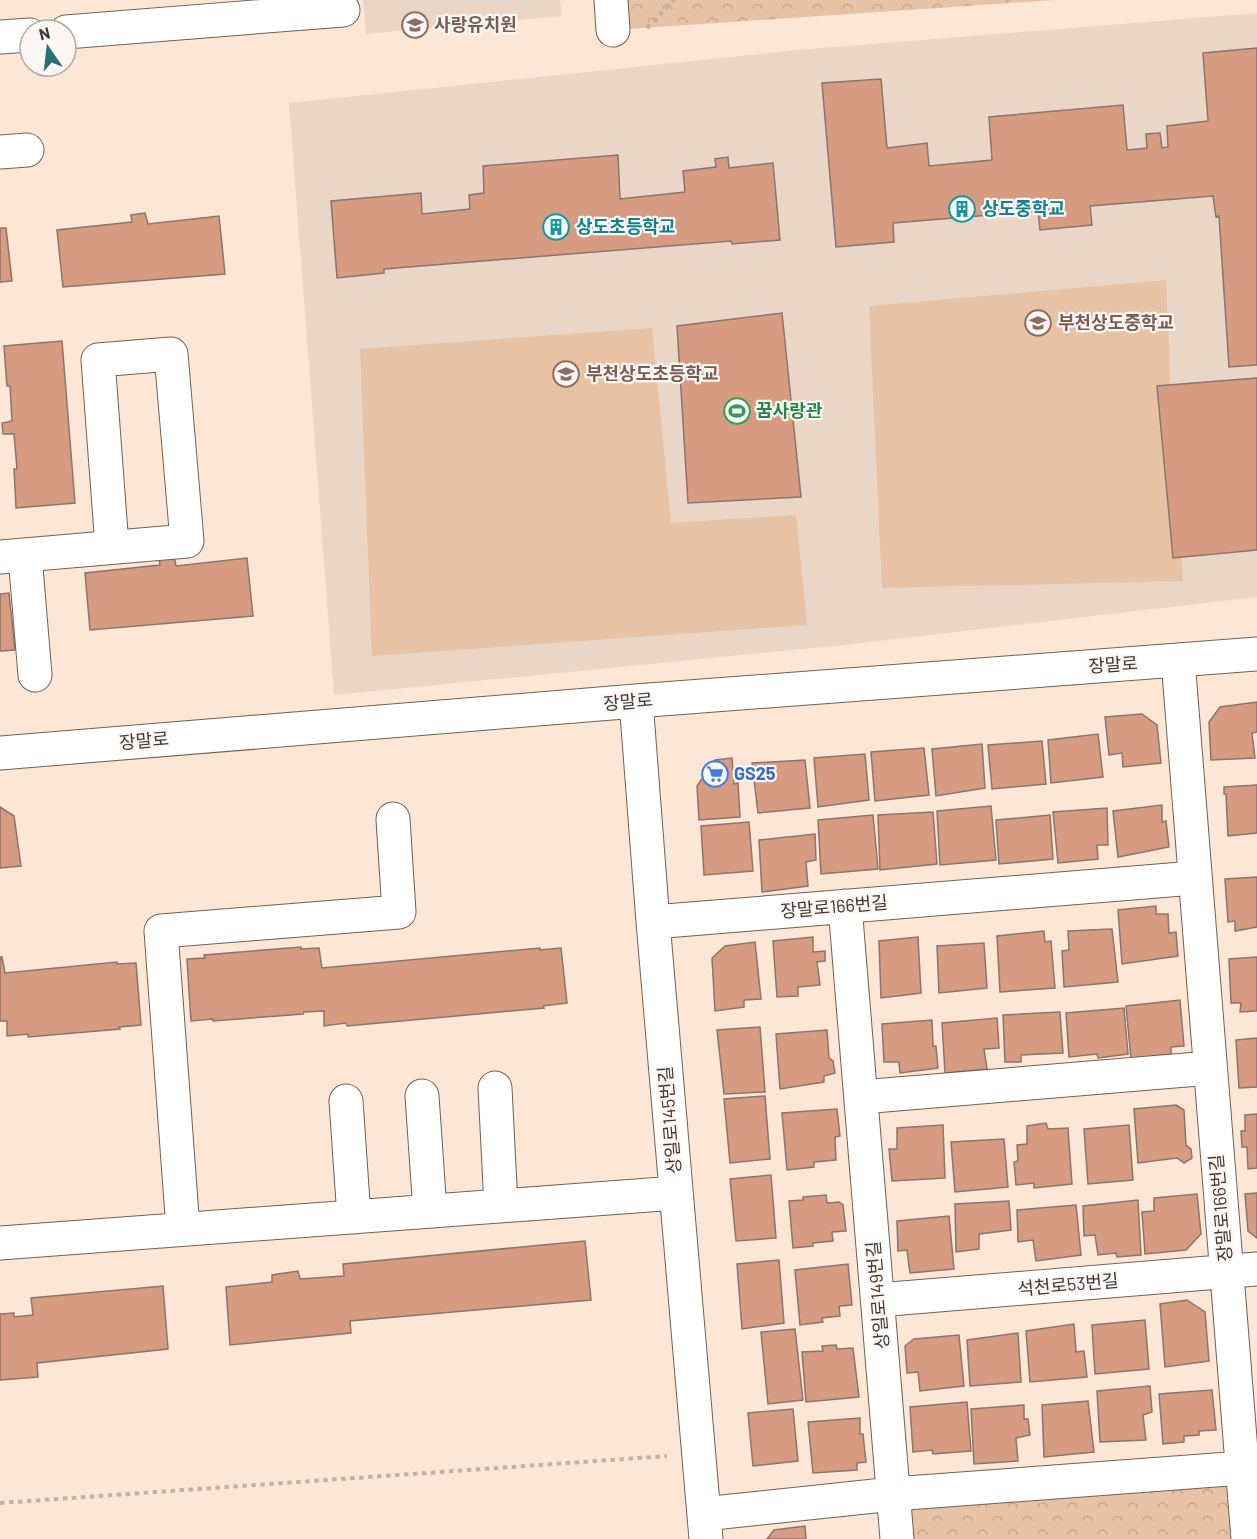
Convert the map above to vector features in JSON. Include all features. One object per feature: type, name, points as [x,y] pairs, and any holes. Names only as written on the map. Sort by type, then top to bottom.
[{"type":"street","points":[[78,31],[343,10]]},
{"type":"street","points":[[0,37],[18,36]]},
{"type":"street","points":[[35,675],[12,556],[187,540],[171,354],[98,360],[112,546]]},
{"type":"street","name":"장말로","points":[[0,753],[636,701],[1257,654]]},
{"type":"street","name":"장말로166번길","points":[[1178,660],[1210,1068],[1242,1271],[1242,1468],[1248,1539]]},
{"type":"street","name":"상일로145번길","points":[[636,701],[705,1526]]},
{"type":"street","points":[[183,1229],[161,932],[399,912],[393,819]]},
{"type":"street","name":"장말로166번길","points":[[653,922],[1194,878]]},
{"type":"street","name":"상일로149번길","points":[[845,906],[897,1539]]},
{"type":"street","points":[[861,1097],[1210,1068]]},
{"type":"street","points":[[495,1088],[501,1206]]},
{"type":"street","points":[[422,1096],[430,1211]]},
{"type":"street","points":[[346,1101],[354,1216]]},
{"type":"street","points":[[0,1243],[676,1193]]},
{"type":"street","name":"석천로53번길","points":[[878,1300],[1242,1271]]},
{"type":"street","points":[[705,1526],[893,1494],[1242,1468]]},
{"type":"path","points":[[647,28],[674,0]]},
{"type":"path","points":[[0,1503],[699,1454]]},
{"type":"shaded area","name":"사랑유치원","points":[[363,0],[560,0],[562,16],[366,34]]},
{"type":"shaded area","points":[[1257,13],[1257,597],[844,645],[334,695],[289,103],[797,50]]},
{"type":"green space","points":[[611,0],[1055,0],[613,30]]},
{"type":"green space","points":[[1166,280],[1171,401],[1183,581],[882,588],[869,306]]},
{"type":"green space","points":[[652,328],[671,523],[796,515],[807,625],[372,656],[360,349]]},
{"type":"green space","points":[[1242,1468],[1248,1539],[897,1539],[893,1494]]},
{"type":"building","name":"상도중학교","points":[[1257,48],[1257,365],[1229,367],[1219,216],[1216,217],[1213,196],[1090,206],[1092,225],[1040,230],[1038,211],[893,223],[894,242],[836,247],[822,83],[881,79],[887,148],[927,143],[929,166],[992,160],[989,117],[1123,105],[1127,150],[1147,148],[1146,134],[1160,133],[1162,148],[1168,147],[1167,126],[1208,121],[1203,53]]},
{"type":"building","name":"상도초등학교","points":[[618,155],[620,199],[685,192],[683,171],[716,167],[715,159],[728,157],[729,168],[773,163],[780,240],[732,244],[731,241],[384,269],[384,273],[337,278],[331,201],[421,193],[422,214],[470,209],[469,195],[484,193],[483,166]]},
{"type":"building","points":[[145,213],[148,224],[219,216],[225,274],[63,287],[57,230],[132,222],[131,215]]},
{"type":"building","points":[[0,228],[6,228],[12,281],[0,282]]},
{"type":"building","name":"꿈사랑관","points":[[782,313],[801,497],[688,503],[677,326]]},
{"type":"building","points":[[62,341],[75,503],[16,508],[14,469],[17,469],[14,434],[3,434],[2,423],[12,421],[4,346]]},
{"type":"building","points":[[1257,378],[1257,550],[1173,558],[1157,386]]},
{"type":"building","points":[[174,556],[176,566],[247,558],[253,616],[90,630],[85,573],[160,565],[159,559]]},
{"type":"building","points":[[9,593],[15,650],[0,651],[0,594]]},
{"type":"building","points":[[1257,702],[1257,732],[1252,733],[1255,758],[1211,760],[1209,722],[1220,707]]},
{"type":"building","points":[[1142,714],[1157,725],[1161,763],[1123,767],[1122,753],[1109,755],[1105,717]]},
{"type":"building","points":[[1098,734],[1103,777],[1051,783],[1048,740]]},
{"type":"building","points":[[1042,741],[1046,784],[992,789],[988,745]]},
{"type":"building","points":[[982,744],[985,788],[936,796],[932,749]]},
{"type":"building","points":[[924,748],[929,795],[875,801],[871,752]]},
{"type":"building","points":[[865,754],[869,800],[818,807],[814,758]]},
{"type":"building","points":[[732,758],[734,784],[738,783],[740,817],[699,820],[697,786],[715,760]]},
{"type":"building","points":[[805,760],[810,808],[758,813],[752,763]]},
{"type":"building","points":[[1257,785],[1257,833],[1228,836],[1224,787]]},
{"type":"building","points":[[1162,805],[1162,822],[1166,821],[1169,847],[1118,857],[1113,811]]},
{"type":"building","points":[[991,806],[996,860],[940,865],[937,811]]},
{"type":"building","points":[[0,807],[14,816],[21,866],[0,868]]},
{"type":"building","points":[[1107,808],[1108,845],[1097,845],[1098,859],[1058,863],[1053,812]]},
{"type":"building","points":[[933,812],[937,864],[880,870],[878,815]]},
{"type":"building","points":[[873,815],[878,869],[821,874],[818,820]]},
{"type":"building","points":[[1050,815],[1053,859],[999,864],[996,820]]},
{"type":"building","points":[[749,822],[753,871],[704,875],[701,826]]},
{"type":"building","points":[[815,834],[816,860],[806,862],[808,886],[762,892],[759,840]]},
{"type":"building","points":[[1257,877],[1257,927],[1235,931],[1235,921],[1228,922],[1225,879]]},
{"type":"building","points":[[1156,906],[1156,914],[1168,914],[1169,933],[1176,932],[1178,956],[1122,964],[1118,910]]},
{"type":"building","points":[[1112,929],[1118,982],[1064,987],[1062,951],[1069,950],[1068,931]]},
{"type":"building","points":[[1044,931],[1045,942],[1051,941],[1055,988],[1000,992],[997,936]]},
{"type":"building","points":[[813,937],[813,952],[825,951],[825,961],[817,962],[820,985],[798,987],[798,996],[777,997],[773,941]]},
{"type":"building","points":[[918,937],[921,993],[881,998],[879,941]]},
{"type":"building","points":[[755,942],[761,999],[744,1000],[744,1007],[715,1011],[712,958],[725,946]]},
{"type":"building","points":[[984,943],[987,988],[939,993],[937,946]]},
{"type":"building","points":[[301,947],[301,949],[319,948],[322,968],[561,948],[567,1003],[543,1006],[544,1008],[347,1026],[346,1023],[324,1026],[324,1011],[191,1021],[187,959],[205,958],[204,955]]},
{"type":"building","points":[[0,957],[2,957],[5,973],[117,962],[117,964],[136,963],[141,1025],[28,1037],[28,1034],[7,1036],[7,1021],[0,1021]]},
{"type":"building","points":[[1257,957],[1257,1011],[1240,1012],[1241,1003],[1231,1003],[1229,959]]},
{"type":"building","points":[[1180,1000],[1184,1046],[1171,1047],[1171,1054],[1131,1059],[1126,1006]]},
{"type":"building","points":[[1124,1008],[1128,1054],[1098,1058],[1097,1054],[1069,1057],[1066,1013]]},
{"type":"building","points":[[1060,1012],[1063,1053],[1021,1055],[1021,1062],[1005,1062],[1003,1015]]},
{"type":"building","points":[[997,1018],[999,1048],[984,1049],[987,1069],[945,1073],[942,1023]]},
{"type":"building","points":[[932,1020],[933,1046],[936,1046],[938,1068],[900,1073],[899,1062],[884,1062],[882,1024]]},
{"type":"building","points":[[760,1027],[765,1092],[724,1094],[717,1030]]},
{"type":"building","points":[[827,1030],[829,1058],[833,1061],[835,1073],[824,1076],[824,1082],[780,1089],[776,1034]]},
{"type":"building","points":[[1257,1038],[1257,1087],[1239,1088],[1236,1040]]},
{"type":"building","points":[[765,1096],[770,1159],[730,1163],[724,1099]]},
{"type":"building","points":[[1176,1105],[1184,1110],[1186,1145],[1191,1149],[1192,1158],[1184,1163],[1177,1158],[1138,1163],[1134,1109]]},
{"type":"building","points":[[837,1109],[840,1136],[835,1137],[836,1160],[814,1162],[814,1167],[787,1170],[782,1113]]},
{"type":"building","points":[[1257,1114],[1257,1168],[1248,1169],[1247,1147],[1242,1147],[1241,1131],[1245,1131],[1245,1115]]},
{"type":"building","points":[[1046,1123],[1048,1129],[1068,1128],[1072,1184],[1034,1188],[1034,1183],[1016,1185],[1014,1162],[1018,1161],[1017,1145],[1027,1144],[1027,1126]]},
{"type":"building","points":[[943,1125],[945,1178],[892,1181],[889,1149],[897,1149],[897,1128]]},
{"type":"building","points":[[1129,1125],[1133,1180],[1088,1184],[1084,1129]]},
{"type":"building","points":[[1004,1139],[1008,1187],[955,1192],[951,1142]]},
{"type":"building","points":[[771,1175],[776,1238],[736,1241],[730,1179]]},
{"type":"building","points":[[1257,1193],[1257,1238],[1248,1231],[1245,1194]]},
{"type":"building","points":[[1197,1194],[1201,1234],[1186,1250],[1145,1254],[1142,1212],[1154,1211],[1154,1198]]},
{"type":"building","points":[[826,1195],[827,1203],[839,1202],[843,1205],[846,1231],[832,1232],[833,1241],[793,1248],[789,1201]]},
{"type":"building","points":[[1138,1200],[1141,1255],[1117,1257],[1116,1253],[1098,1255],[1095,1235],[1084,1236],[1083,1206]]},
{"type":"building","points":[[1009,1201],[1011,1230],[979,1234],[979,1249],[956,1252],[955,1204]]},
{"type":"building","points":[[1076,1205],[1081,1255],[1036,1261],[1033,1240],[1018,1242],[1017,1210]]},
{"type":"building","points":[[949,1216],[954,1269],[910,1273],[907,1250],[898,1251],[897,1221]]},
{"type":"building","points":[[585,1241],[591,1300],[350,1321],[351,1333],[230,1345],[226,1287],[272,1282],[272,1275],[298,1271],[300,1279],[344,1276],[343,1264]]},
{"type":"building","points":[[779,1260],[784,1323],[742,1329],[737,1264]]},
{"type":"building","points":[[848,1264],[852,1305],[839,1306],[840,1316],[822,1318],[823,1322],[800,1325],[795,1270]]},
{"type":"building","points":[[163,1286],[168,1349],[37,1363],[38,1377],[0,1380],[0,1314],[14,1313],[14,1317],[33,1315],[31,1298]]},
{"type":"building","points":[[1187,1300],[1205,1312],[1209,1361],[1165,1367],[1160,1304]]},
{"type":"building","points":[[1145,1320],[1149,1369],[1095,1374],[1092,1325]]},
{"type":"building","points":[[1074,1324],[1076,1352],[1084,1351],[1087,1377],[1030,1382],[1026,1331]]},
{"type":"building","points":[[795,1329],[803,1400],[768,1404],[761,1332]]},
{"type":"building","points":[[1018,1333],[1021,1382],[970,1386],[967,1340]]},
{"type":"building","points":[[959,1335],[964,1386],[920,1391],[918,1372],[907,1373],[905,1346],[914,1339]]},
{"type":"building","points":[[836,1345],[837,1349],[853,1348],[859,1397],[806,1402],[802,1352],[823,1351],[822,1346]]},
{"type":"building","points":[[1150,1386],[1152,1412],[1143,1415],[1146,1440],[1100,1442],[1097,1391]]},
{"type":"building","points":[[1212,1390],[1216,1430],[1199,1431],[1199,1435],[1184,1436],[1184,1442],[1163,1444],[1159,1394]]},
{"type":"building","points":[[1088,1401],[1094,1452],[1044,1457],[1042,1405]]},
{"type":"building","points":[[967,1402],[971,1451],[933,1454],[932,1450],[913,1452],[910,1407]]},
{"type":"building","points":[[1024,1405],[1024,1419],[1028,1419],[1030,1435],[1016,1438],[1018,1461],[974,1464],[971,1409]]},
{"type":"building","points":[[793,1409],[798,1461],[753,1466],[748,1413]]},
{"type":"building","points":[[860,1418],[860,1434],[863,1434],[866,1462],[857,1463],[857,1470],[813,1473],[808,1422]]},
{"type":"building","points":[[805,1526],[806,1539],[767,1539],[774,1530]]},
{"type":"place","name":"사랑유치원","points":[[415,25]]},
{"type":"place","name":"상도중학교","points":[[962,209]]},
{"type":"place","name":"상도초등학교","points":[[556,227]]},
{"type":"place","name":"부천상도중학교","points":[[1038,323]]},
{"type":"place","name":"부천상도초등학교","points":[[566,374]]},
{"type":"place","name":"꿈사랑관","points":[[737,411]]},
{"type":"place","name":"GS25","points":[[715,774]]}]
